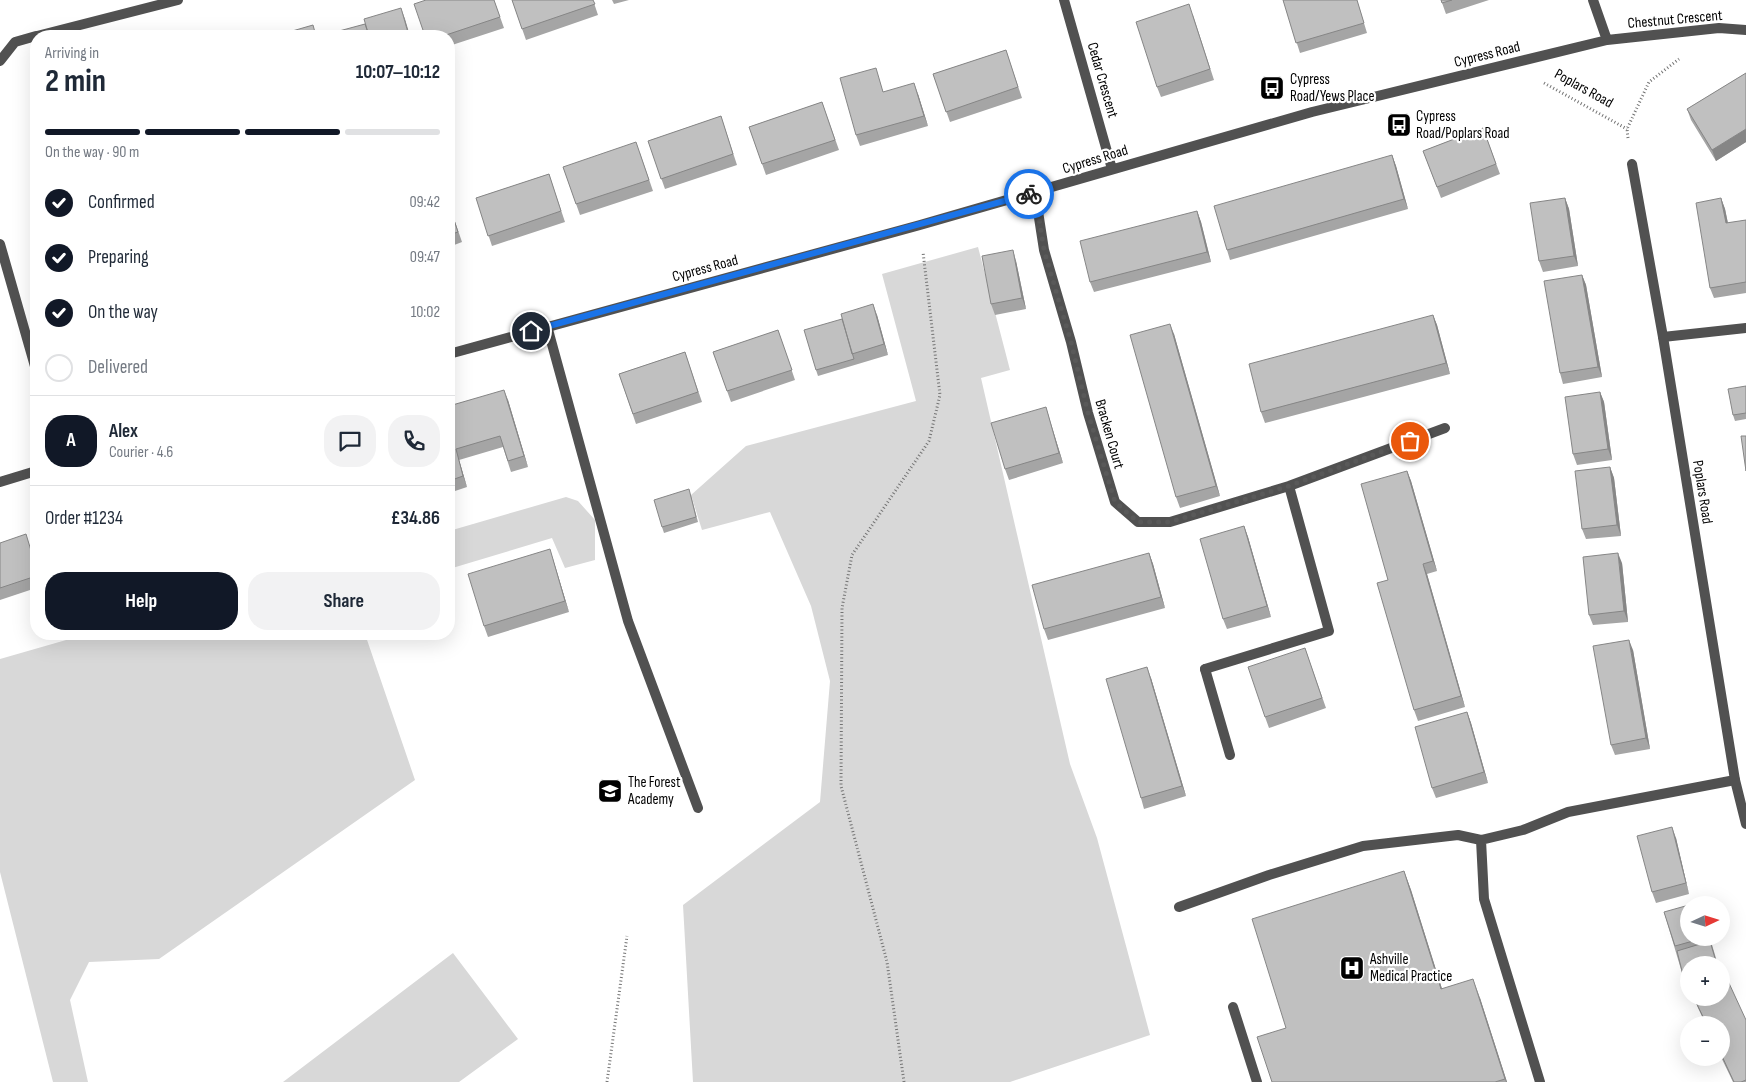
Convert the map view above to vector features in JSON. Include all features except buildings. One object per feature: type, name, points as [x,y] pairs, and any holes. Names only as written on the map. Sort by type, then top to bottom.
[{"type":"street","points":[[60,30],[178,0]]},
{"type":"street","name":"Cedar Crescent","points":[[1064,0],[1112,169]]},
{"type":"street","points":[[1593,0],[1607,40]]},
{"type":"street","name":"Chestnut Crescent","points":[[1607,40],[1719,28],[1746,30]]},
{"type":"street","points":[[0,61],[15,42],[30,38]]},
{"type":"street","name":"Cypress Road","points":[[455,352],[920,225],[1312,112],[1607,40]]},
{"type":"street","name":"Poplars Road","points":[[1632,164],[1735,780],[1746,824]]},
{"type":"street","name":"Bracken Court","points":[[1035,192],[1044,250],[1071,342],[1088,413],[1115,502],[1138,522],[1170,522],[1289,486],[1445,428]]},
{"type":"street","points":[[0,244],[30,349]]},
{"type":"street","points":[[547,326],[628,621],[698,808]]},
{"type":"street","points":[[1662,337],[1746,328]]},
{"type":"street","points":[[0,482],[30,473]]},
{"type":"street","points":[[1230,755],[1204,669],[1329,631],[1289,486]]},
{"type":"street","points":[[1179,907],[1287,869],[1363,846],[1458,835],[1481,840],[1523,830],[1568,812],[1735,780]]},
{"type":"street","points":[[1481,840],[1484,898],[1540,1082]]},
{"type":"street","points":[[1234,1008],[1257,1082]]},
{"type":"path","name":"Poplars Road","points":[[1510,64],[1627,129],[1649,82],[1680,58]]},
{"type":"path","points":[[904,1082],[887,962],[841,786],[842,608],[852,555],[929,441],[940,395],[920,225]]},
{"type":"path","points":[[607,1082],[627,936]]},
{"type":"shaded area","points":[[978,247],[1010,370],[981,378],[1070,764],[1097,838],[1150,1035],[1010,1082],[693,1082],[683,905],[820,802],[830,681],[811,606],[770,512],[702,530],[691,495],[746,446],[916,401],[882,274]]},
{"type":"shaded area","points":[[566,497],[578,501],[595,520],[595,560],[565,568],[552,538],[455,567],[455,529]]},
{"type":"shaded area","points":[[66,640],[367,640],[415,780],[159,959],[89,962],[70,1000],[88,1082],[53,1082],[0,872],[0,659]]},
{"type":"shaded area","points":[[453,953],[518,1039],[459,1082],[283,1082]]},
{"type":"way so far","points":[[1029,194],[1035,192],[1044,250],[1071,342],[1088,413],[1115,502],[1138,522],[1170,522],[1289,486],[1410,441]]},
{"type":"place","name":"Cypress Road/Yews Place","points":[[1272,88]]},
{"type":"place","name":"Cypress Road/Poplars Road","points":[[1399,125]]},
{"type":"place","name":"The Forest Academy","points":[[610,791]]},
{"type":"place","name":"Ashville Medical Practice","points":[[1352,968]]},
{"type":"route","points":[[531,331],[1029,194]]}]
